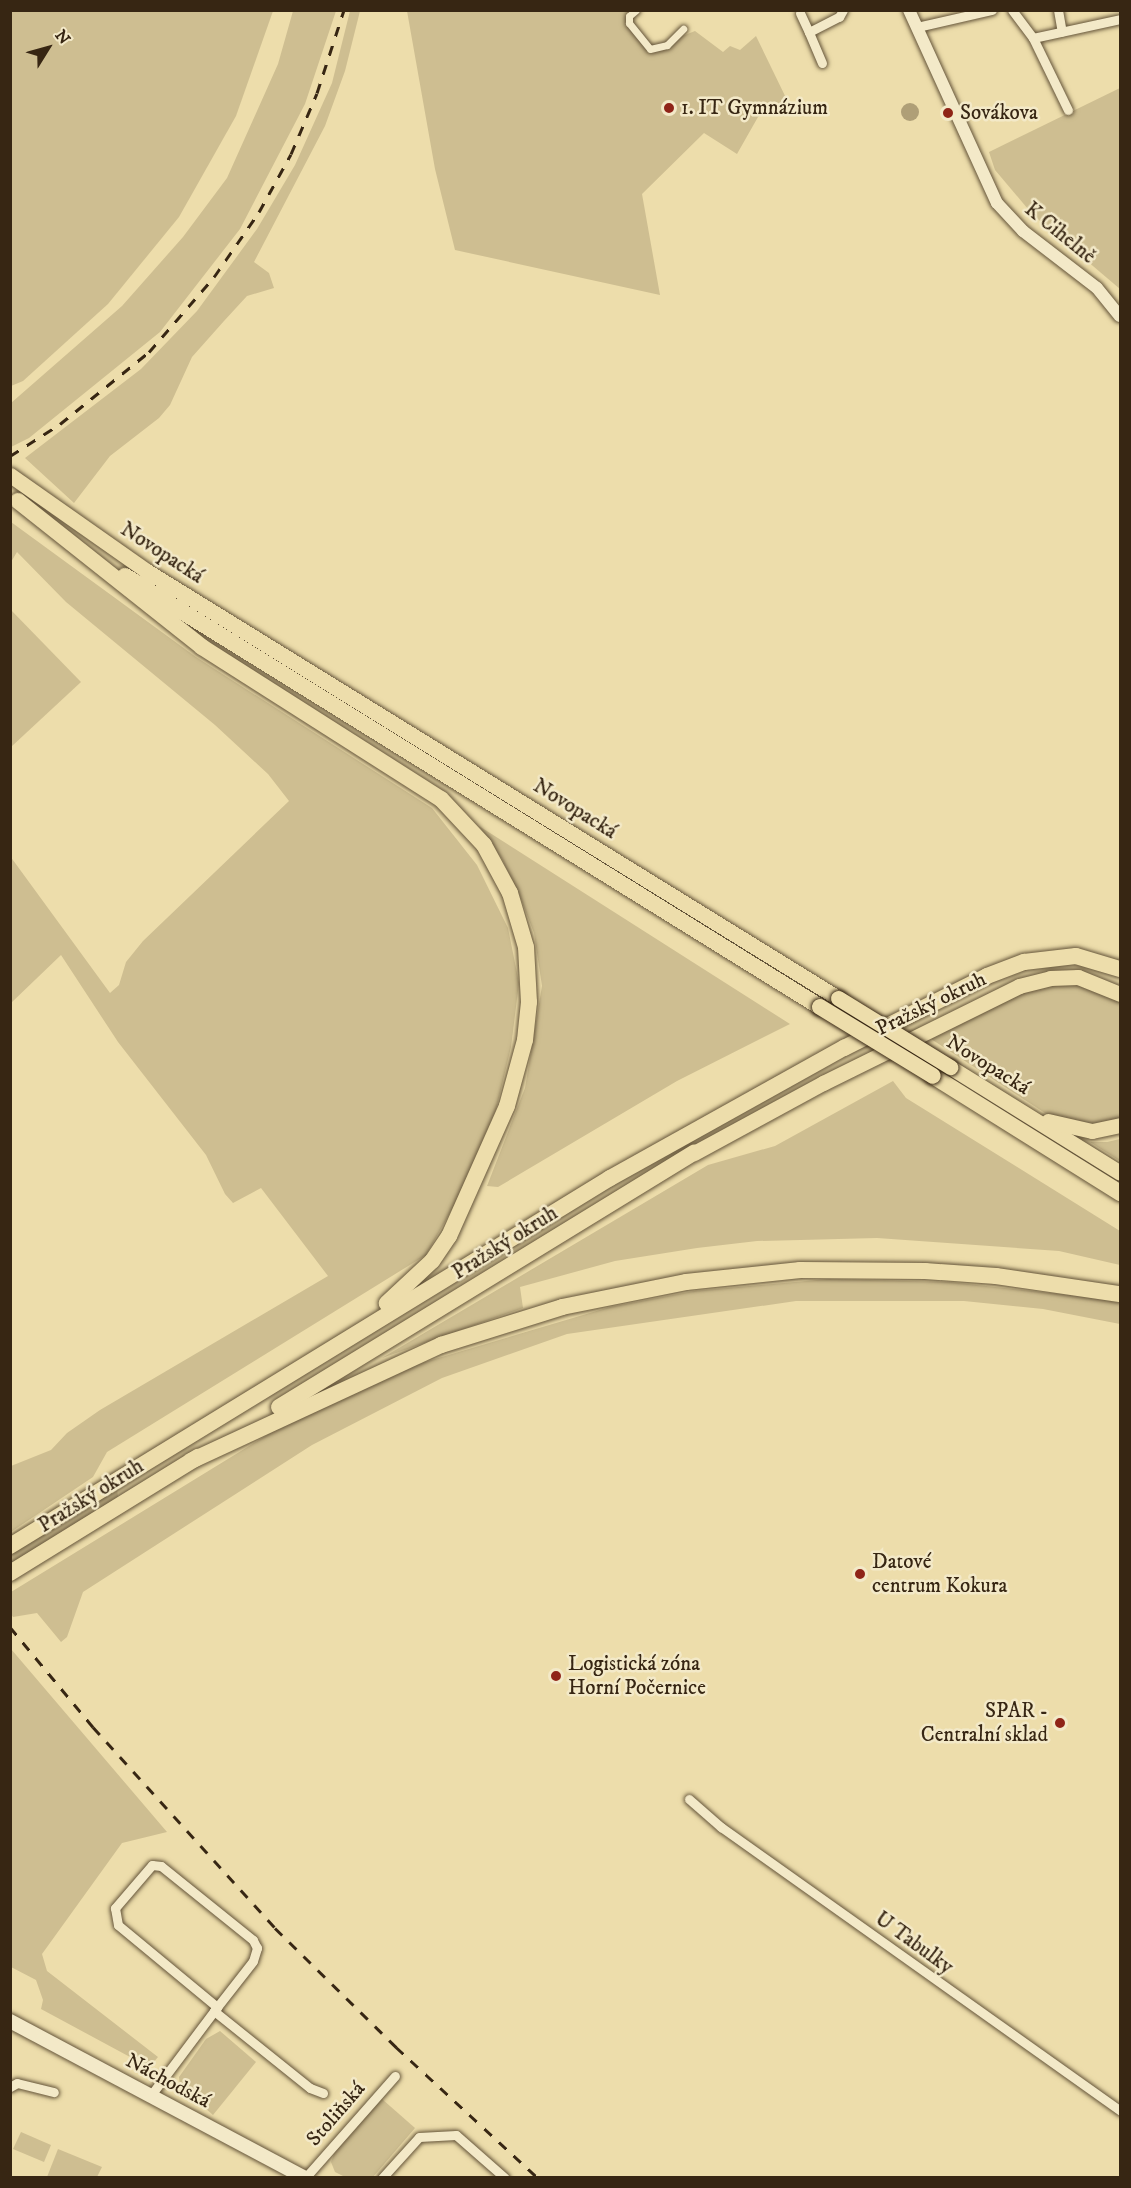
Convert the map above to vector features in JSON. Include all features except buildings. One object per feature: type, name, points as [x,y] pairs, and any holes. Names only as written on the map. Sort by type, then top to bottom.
[{"type":"highway","name":"Novopacká","points":[[10,476],[145,570],[1120,1173]]},
{"type":"highway","name":"Novopacká","points":[[14,498],[135,582],[1120,1193]]},
{"type":"highway","points":[[14,498],[202,647],[441,799],[483,845],[519,916],[529,973],[525,1040],[507,1106],[487,1156],[462,1210],[432,1261],[398,1294],[337,1343]]},
{"type":"highway","name":"Pražský okruh","points":[[10,1546],[337,1343],[720,1115],[844,1048],[1013,966],[1066,955],[1092,958],[1120,969]]},
{"type":"highway","name":"Pražský okruh","points":[[10,1574],[694,1153],[932,1027],[1040,980],[1078,977],[1120,994]]},
{"type":"highway","points":[[1016,1108],[1075,1130],[1100,1131],[1120,1125]]},
{"type":"highway","points":[[191,1461],[441,1345],[562,1307],[686,1282],[800,1270],[925,1271],[996,1276],[1120,1294]]},
{"type":"main road","name":"Náchodská","points":[[10,2021],[305,2178]]},
{"type":"street","points":[[636,10],[629,16],[629,23],[650,50],[667,45],[683,29]]},
{"type":"street","points":[[809,32],[839,17],[843,10]]},
{"type":"street","name":"K Cihelně","points":[[909,10],[997,203],[1023,231],[1097,288],[1120,316]]},
{"type":"street","points":[[916,27],[992,10]]},
{"type":"street","points":[[1012,10],[1033,38],[1068,110]]},
{"type":"street","points":[[1058,10],[1062,32]]},
{"type":"street","points":[[800,13],[822,63]]},
{"type":"street","points":[[1033,38],[1120,20]]},
{"type":"street","name":"U Tabulky","points":[[689,1799],[721,1827],[1120,2111]]},
{"type":"street","points":[[151,2095],[215,2009],[254,1960],[257,1948],[161,1866],[152,1865],[115,1908],[118,1925],[215,2009],[310,2088],[323,2093]]},
{"type":"street","name":"Stoliňská","points":[[305,2178],[395,2076]]},
{"type":"street","points":[[10,2087],[17,2083],[54,2092]]},
{"type":"street","points":[[382,2178],[419,2137],[456,2135],[505,2178]]},
{"type":"shaded area","points":[[10,11],[273,11],[236,116],[179,217],[108,304],[23,381],[11,386]]},
{"type":"shaded area","points":[[293,11],[336,11],[305,104],[240,229],[160,332],[29,438],[11,447],[11,403],[122,306],[183,237],[227,178],[278,64]]},
{"type":"shaded area","points":[[350,11],[360,11],[345,71],[325,126],[254,262],[269,273],[274,288],[247,296],[192,357],[170,405],[159,418],[110,456],[74,503],[25,458],[141,369],[197,311],[257,229],[295,165],[332,83]]},
{"type":"shaded area","points":[[407,11],[638,11],[629,23],[650,49],[695,31],[723,52],[730,46],[740,50],[756,36],[788,102],[758,117],[737,154],[704,133],[642,194],[660,295],[455,250],[435,169]]},
{"type":"shaded area","points":[[1120,88],[1120,289],[1033,215],[995,170],[989,152]]},
{"type":"shaded area","points":[[910,103],[916,106],[919,112],[916,118],[910,121],[904,118],[901,112],[904,106]]},
{"type":"shaded area","points":[[11,522],[196,657],[432,808],[477,865],[508,928],[519,983],[511,1047],[496,1110],[455,1204],[426,1255],[107,1452],[93,1477],[11,1532],[11,1466],[51,1450],[67,1433],[100,1410],[328,1276],[261,1188],[233,1203],[225,1194],[206,1155],[118,1042],[61,955],[11,1003],[10,856],[110,993],[119,985],[126,962],[143,941],[289,801],[268,774],[215,725],[66,602],[17,552],[11,562]]},
{"type":"shaded area","points":[[10,609],[81,682],[11,747],[10,747]]},
{"type":"shaded area","points":[[479,826],[790,1024],[677,1081],[498,1187],[487,1186],[525,1088],[542,986],[534,933],[519,894],[502,859]]},
{"type":"shaded area","points":[[1075,981],[1120,1000],[1120,1118],[1099,1126],[1048,1115],[931,1039],[1036,986]]},
{"type":"shaded area","points":[[893,1081],[906,1098],[1120,1231],[1120,1265],[1059,1251],[877,1238],[757,1241],[697,1248],[615,1261],[520,1287],[523,1308],[382,1358],[708,1165],[775,1146]]},
{"type":"shaded area","points":[[1120,1139],[1120,1161],[1090,1142],[1107,1142]]},
{"type":"shaded area","points":[[828,1279],[949,1282],[1096,1298],[1120,1303],[1120,1324],[1043,1309],[964,1301],[796,1301],[567,1334],[442,1378],[312,1445],[83,1592],[67,1637],[61,1642],[37,1613],[13,1617],[11,1614],[11,1592],[272,1432],[398,1370],[610,1307],[694,1291]]},
{"type":"shaded area","points":[[117,1489],[118,1497],[11,1564],[11,1553]]},
{"type":"shaded area","points":[[11,1649],[167,1832],[122,1843],[42,1954],[47,1971],[158,2057],[152,2064],[143,2064],[41,2009],[43,2000],[36,1980],[11,1967]]},
{"type":"shaded area","points":[[220,2031],[256,2062],[213,2115],[180,2086],[179,2077],[206,2039]]},
{"type":"shaded area","points":[[382,2099],[415,2128],[373,2177],[345,2177],[335,2172],[331,2162],[336,2149]]},
{"type":"shaded area","points":[[21,2132],[51,2145],[44,2162],[13,2149]]},
{"type":"shaded area","points":[[58,2149],[102,2167],[97,2177],[47,2177]]},
{"type":"railway","points":[[10,456],[60,424],[149,352],[214,277],[259,212],[291,154],[317,93],[344,10]]},
{"type":"railway","points":[[10,1627],[93,1727],[275,1928],[396,2047],[538,2178]]},
{"type":"place","name":"1. IT Gymnázium","points":[[669,108]]},
{"type":"place","name":"Sovákova","points":[[948,113]]},
{"type":"place","name":"Datové centrum Kokura","points":[[860,1574]]},
{"type":"place","name":"Logistická zóna Horní Počernice","points":[[556,1676]]},
{"type":"place","name":"SPAR - Centralní sklad","points":[[1060,1723]]}]
